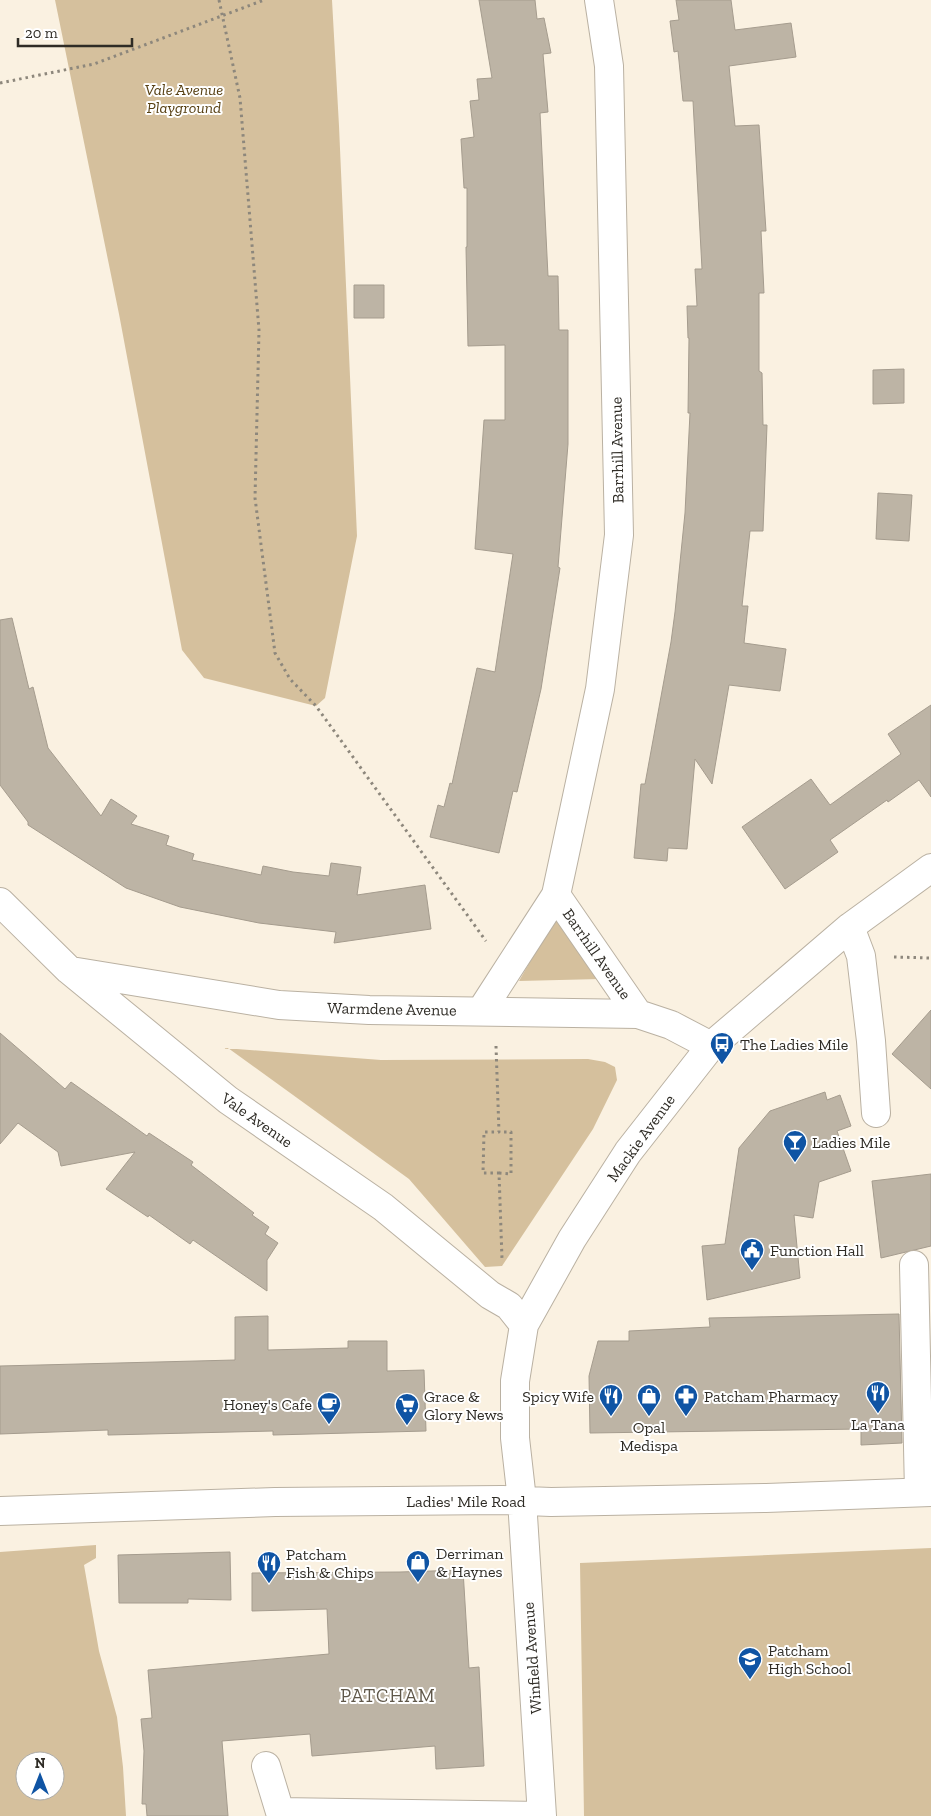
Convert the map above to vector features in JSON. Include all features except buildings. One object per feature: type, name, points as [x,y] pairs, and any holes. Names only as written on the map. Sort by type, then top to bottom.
[{"type":"street","name":"Barrhill Avenue","points":[[489,1011],[508,968],[556,895],[600,689],[619,535],[609,66],[599,0]]},
{"type":"street","name":"Mackie Avenue","points":[[522,1500],[516,1438],[515,1381],[524,1325],[572,1238],[628,1152],[711,1046],[850,926],[931,868]]},
{"type":"street","name":"Barrhill Avenue","points":[[556,895],[638,1014]]},
{"type":"street","name":"Vale Avenue","points":[[0,902],[69,970],[228,1100],[383,1208],[490,1295],[509,1306],[524,1325]]},
{"type":"street","points":[[850,926],[861,956],[871,1041],[876,1113]]},
{"type":"street","name":"Warmdene Avenue","points":[[69,970],[279,1005],[369,1010],[638,1014],[671,1026],[711,1046]]},
{"type":"street","points":[[914,1265],[925,1492]]},
{"type":"street","name":"Ladies' Mile Road","points":[[0,1511],[276,1502],[522,1500],[551,1502],[766,1498],[925,1492]]},
{"type":"street","name":"Winfield Avenue","points":[[522,1500],[542,1816]]},
{"type":"street","points":[[266,1766],[280,1814],[542,1816]]},
{"type":"path","points":[[220,0],[240,98],[259,321],[255,498],[275,653],[290,678],[316,706],[471,922],[508,968]]},
{"type":"path","points":[[0,83],[94,64],[264,0]]},
{"type":"path","points":[[489,1011],[496,1060],[499,1132]]},
{"type":"path","points":[[484,1132],[512,1132],[512,1174],[499,1173],[483,1173],[484,1132]]},
{"type":"path","points":[[490,1295],[502,1266],[499,1173]]},
{"type":"green space","name":"Vale Avenue Playground","points":[[55,0],[332,0],[357,536],[325,698],[316,706],[204,678],[182,650],[119,314]]},
{"type":"green space","points":[[559,911],[600,979],[519,981]]},
{"type":"green space","points":[[228,1048],[381,1060],[588,1059],[605,1062],[615,1067],[617,1080],[593,1129],[502,1266],[485,1267],[409,1179]]},
{"type":"green space","points":[[96,1545],[96,1558],[84,1565],[99,1651],[117,1717],[126,1816],[0,1816],[0,1552]]},
{"type":"green space","name":"Patcham High School","points":[[931,1548],[931,1816],[584,1816],[580,1563]]},
{"type":"place","name":"The Ladies Mile","points":[[722,1065]]},
{"type":"place","name":"Ladies Mile","points":[[795,1163]]},
{"type":"place","name":"Function Hall","points":[[752,1271]]},
{"type":"place","name":"La Tana","points":[[878,1414]]},
{"type":"place","name":"Spicy Wife","points":[[611,1417]]},
{"type":"place","name":"Opal Medispa","points":[[649,1417]]},
{"type":"place","name":"Patcham Pharmacy","points":[[686,1417]]},
{"type":"place","name":"Honey's Cafe","points":[[329,1425]]},
{"type":"place","name":"Grace & Glory News","points":[[407,1426]]},
{"type":"place","name":"Derriman & Haynes","points":[[418,1583]]},
{"type":"place","name":"Patcham Fish & Chips","points":[[269,1584]]},
{"type":"place","name":"Patcham High School","points":[[750,1680]]},
{"type":"district","name":"PATCHAM","points":[[388,1695]]}]
